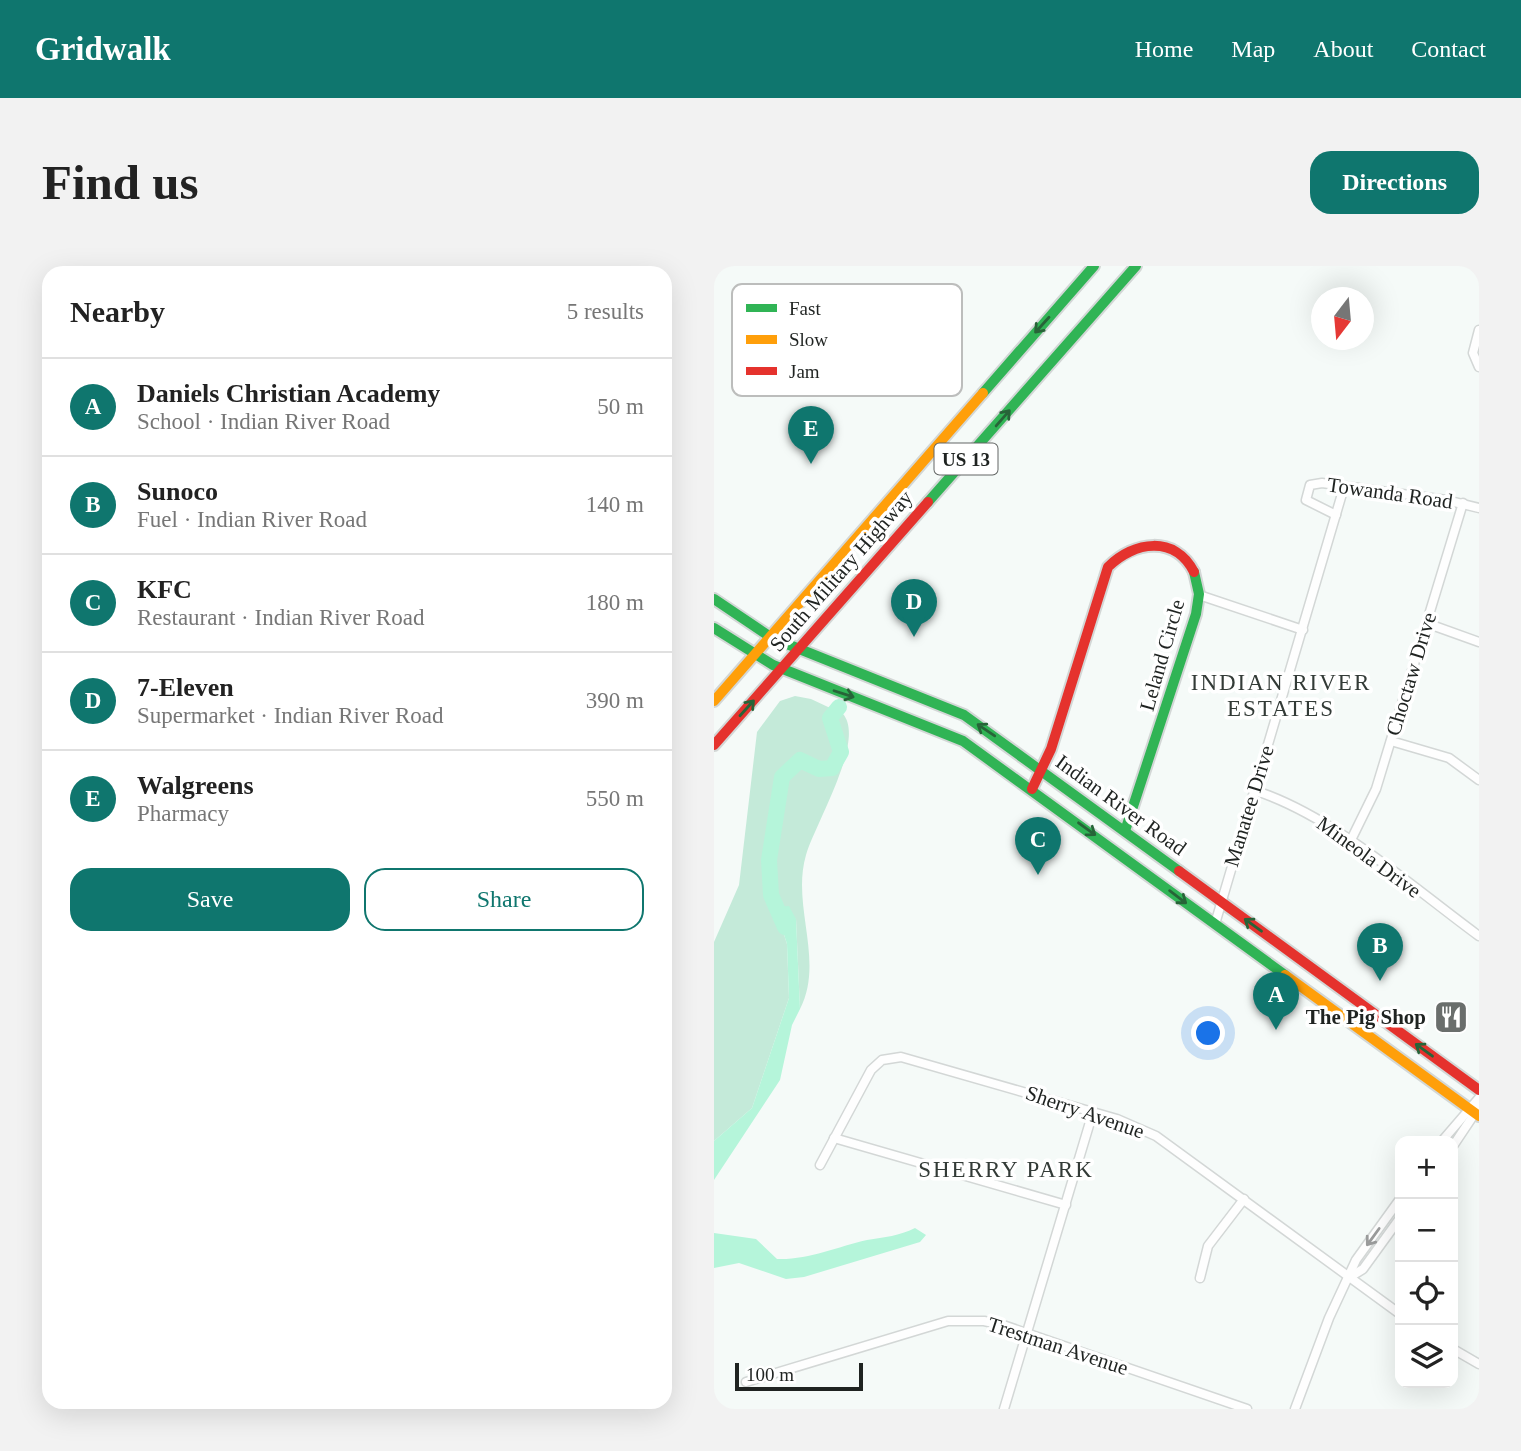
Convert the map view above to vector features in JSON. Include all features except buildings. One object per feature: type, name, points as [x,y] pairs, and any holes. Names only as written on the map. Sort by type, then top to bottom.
[{"type":"main road","name":"South Military Highway","points":[[714,701],[1094,266]]},
{"type":"main road","name":"South Military Highway","points":[[714,745],[1136,266]]},
{"type":"main road","name":"Leland Circle","points":[[1032,789],[1042,770],[1104,574],[1112,561],[1135,546],[1167,546],[1181,554],[1192,569],[1199,595],[1160,731],[1125,831]]},
{"type":"main road","name":"Indian River Road","points":[[714,600],[769,640],[795,652],[942,704],[988,732],[1479,1090]]},
{"type":"main road","name":"Indian River Road","points":[[714,628],[754,657],[779,671],[935,726],[963,741],[1475,1111]]},
{"type":"street","points":[[1479,330],[1473,354],[1479,367]]},
{"type":"street","name":"Towanda Road","points":[[1336,515],[1308,502],[1305,494],[1310,485],[1318,482],[1463,503],[1479,508]]},
{"type":"street","name":"Manatee Drive","points":[[1215,924],[1252,790],[1303,630],[1344,487]]},
{"type":"street","name":"Choctaw Drive","points":[[1350,842],[1370,806],[1463,503]]},
{"type":"street","points":[[1199,595],[1303,630]]},
{"type":"street","points":[[1426,623],[1479,642]]},
{"type":"street","points":[[1391,741],[1449,758],[1479,780]]},
{"type":"street","name":"Mineola Drive","points":[[1252,790],[1307,812],[1479,936]]},
{"type":"street","name":"Sherry Avenue","points":[[820,1166],[871,1070],[882,1060],[894,1056],[1093,1112],[1156,1136],[1395,1310]]},
{"type":"street","points":[[1458,1138],[1475,1111],[1479,1098]]},
{"type":"street","points":[[1448,1136],[1475,1111]]},
{"type":"street","points":[[1004,1409],[1029,1334],[1093,1112]]},
{"type":"street","points":[[834,1138],[1066,1205]]},
{"type":"street","points":[[1200,1278],[1208,1246],[1244,1199]]},
{"type":"street","points":[[1295,1409],[1329,1318],[1356,1260],[1395,1206]]},
{"type":"street","points":[[1350,1277],[1363,1269],[1395,1225]]},
{"type":"street","name":"Trestman Avenue","points":[[746,1382],[948,1321],[984,1321],[1247,1409]]},
{"type":"street","points":[[1458,1352],[1479,1364]]},
{"type":"shaded area","points":[[795,696],[811,699],[843,714],[848,726],[844,762],[811,841],[802,874],[809,952],[807,990],[800,1009],[796,919],[777,913],[787,944],[789,998],[752,1108],[714,1141],[714,942],[739,885],[757,732],[780,701]]},
{"type":"shaded area","points":[[789,906],[796,919],[800,1009],[792,1025],[780,1080],[714,1180],[714,1141],[752,1108],[789,998],[787,944],[777,913],[778,907]]},
{"type":"shaded area","points":[[915,1228],[926,1235],[920,1242],[804,1277],[786,1279],[739,1263],[714,1268],[714,1233],[756,1239],[777,1259],[789,1259],[898,1235]]},
{"type":"waterway","points":[[785,927],[771,895],[769,860],[782,777],[800,760],[819,769],[832,768],[841,752],[830,718],[839,707]]},
{"type":"traffic: fast","points":[[983,393],[1094,266]]},
{"type":"traffic: fast","points":[[928,502],[1136,266]]},
{"type":"traffic: fast","points":[[1125,831],[1196,614],[1199,594],[1194,572]]},
{"type":"traffic: fast","points":[[714,599],[772,638],[964,715],[1179,871]]},
{"type":"traffic: fast","points":[[714,628],[773,665],[963,741],[1285,975]]},
{"type":"traffic: slow","points":[[714,701],[983,393]]},
{"type":"traffic: slow","points":[[1285,975],[1479,1116]]},
{"type":"traffic: jam","points":[[714,745],[928,502]]},
{"type":"traffic: jam","points":[[1032,789],[1051,749],[1108,567],[1130,552],[1154,546],[1176,552],[1194,572]]},
{"type":"traffic: jam","points":[[1179,871],[1479,1090]]},
{"type":"place","name":"Walgreens","points":[[811,464]]},
{"type":"place","name":"7-Eleven","points":[[914,637]]},
{"type":"place","name":"KFC","points":[[1038,875]]},
{"type":"place","name":"Sunoco","points":[[1380,981]]},
{"type":"place","name":"The Pig Shop","points":[[1451,1017]]},
{"type":"place","name":"Daniels Christian Academy","points":[[1276,1030]]},
{"type":"district","name":"INDIAN RIVER ESTATES","points":[[1281,695]]},
{"type":"district","name":"SHERRY PARK","points":[[1006,1169]]}]
